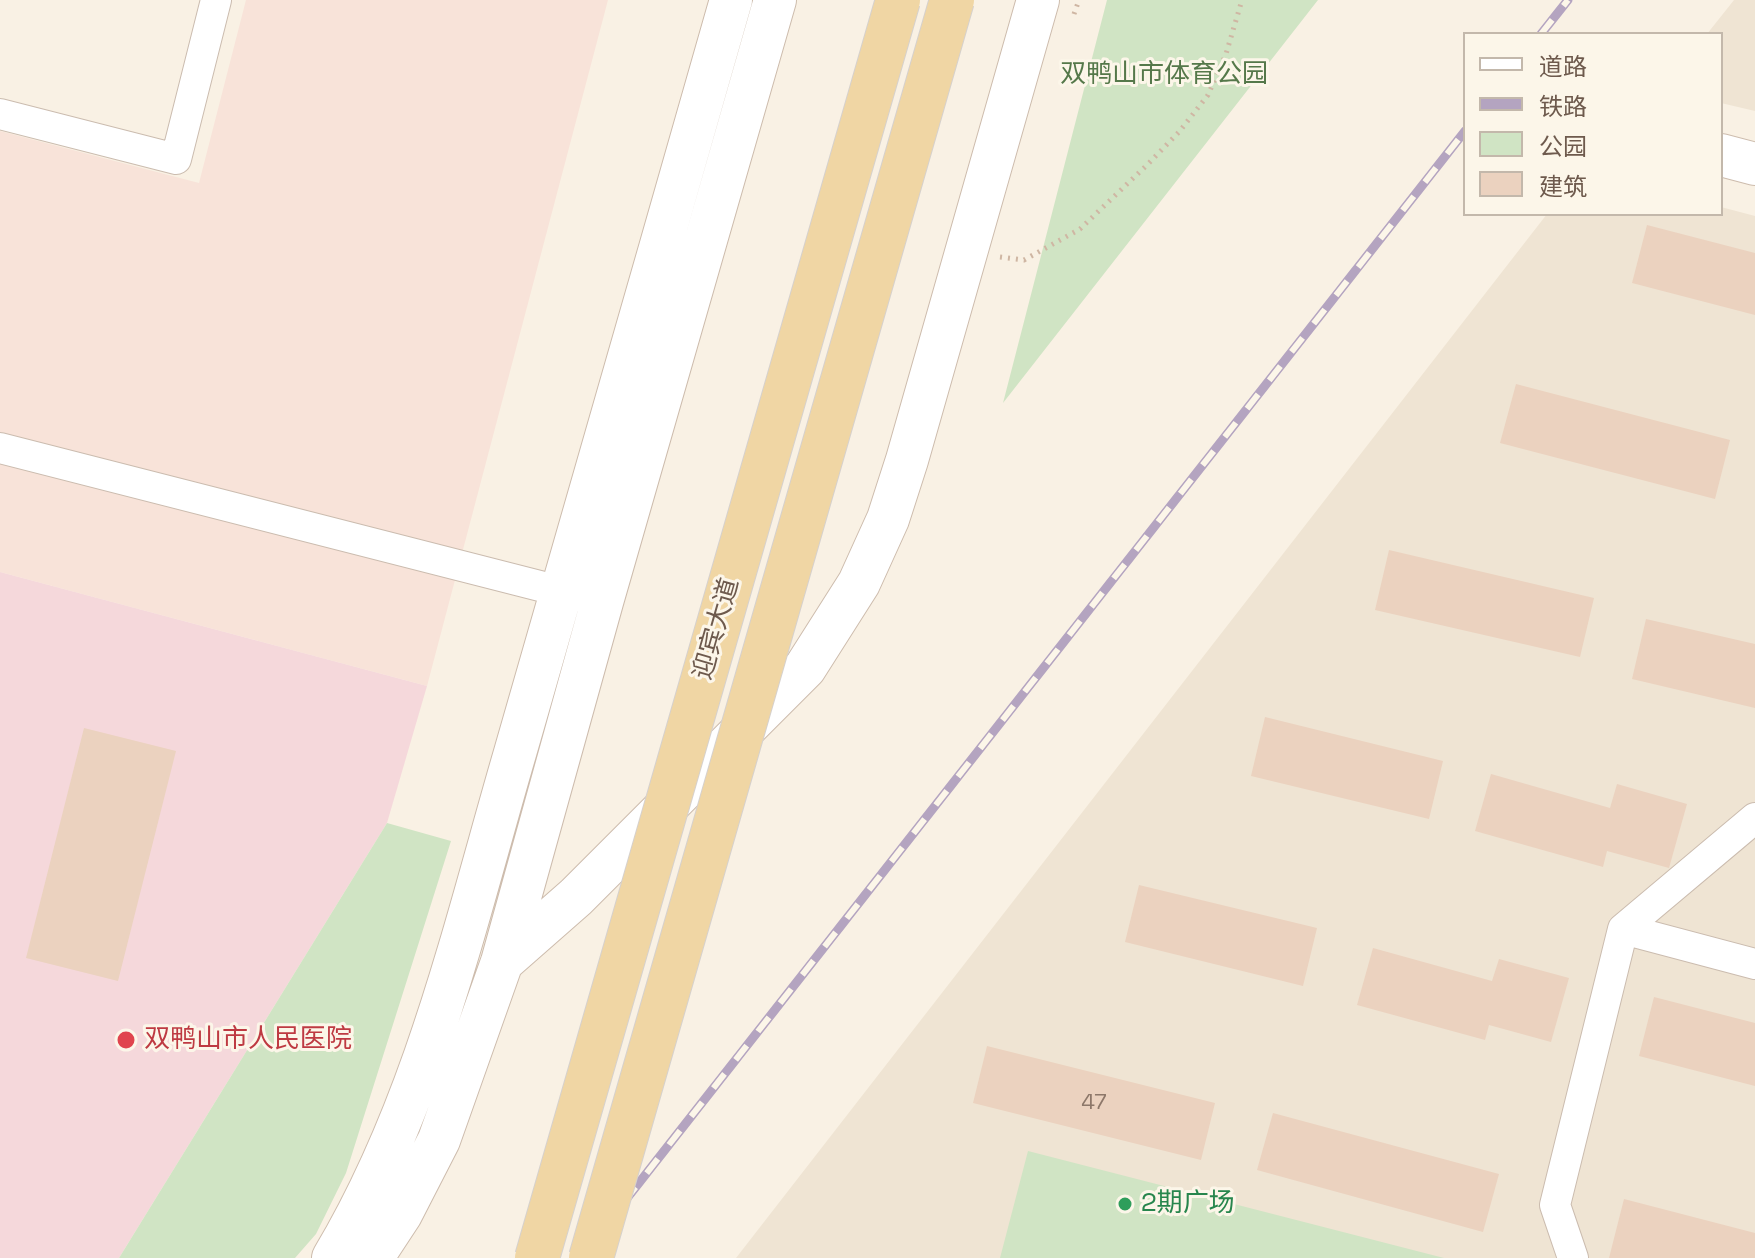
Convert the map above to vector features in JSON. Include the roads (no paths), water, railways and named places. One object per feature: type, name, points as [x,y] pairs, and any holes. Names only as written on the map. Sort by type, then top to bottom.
[{"type":"main road","points":[[333,1258],[377,1178],[416,1080],[457,953],[731,0]]},
{"type":"main road","points":[[372,1258],[401,1214],[439,1140],[502,962],[775,0]]},
{"type":"main road","name":"迎宾大道","points":[[537,1258],[898,0]]},
{"type":"main road","points":[[591,1258],[952,0]]},
{"type":"main road","points":[[502,962],[576,897],[805,668],[859,583],[888,519],[1038,0]]},
{"type":"main road","points":[[1723,156],[1755,164]]},
{"type":"street","points":[[0,114],[176,159],[216,0]]},
{"type":"street","points":[[0,448],[602,602]]},
{"type":"street","points":[[1573,1258],[1555,1205],[1623,929],[1755,818]]},
{"type":"street","points":[[1623,929],[1755,964]]},
{"type":"railway","points":[[1543,32],[1568,0]]},
{"type":"railway","points":[[580,1258],[1463,134]]},
{"type":"place","name":"双鸭山市人民医院","points":[[126,1040]]},
{"type":"place","name":"2期广场","points":[[1125,1204]]},
{"type":"park label","name":"双鸭山市体育公园","points":[[1164,75]]}]
